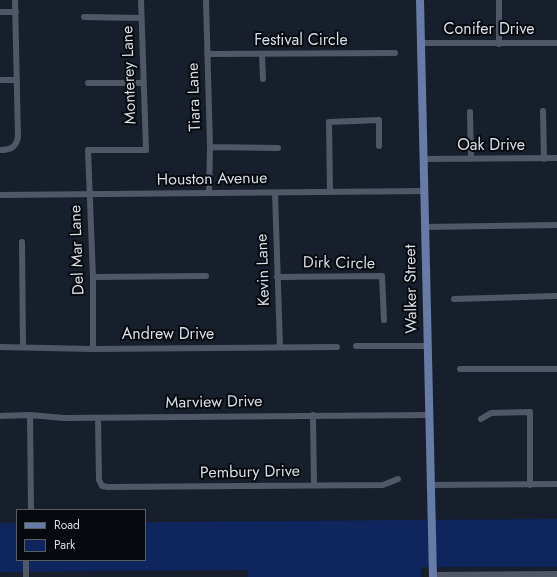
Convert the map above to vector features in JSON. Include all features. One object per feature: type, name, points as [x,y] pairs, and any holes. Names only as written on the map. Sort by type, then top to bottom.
[{"type":"main road","name":"Walker Street","points":[[420,0],[433,576]]},
{"type":"street","points":[[0,150],[9,149],[14,146],[18,137],[15,0]]},
{"type":"street","name":"Monterey Lane","points":[[88,150],[146,150],[141,0]]},
{"type":"street","name":"Tiara Lane","points":[[206,0],[210,147],[209,193]]},
{"type":"street","points":[[499,0],[499,44]]},
{"type":"street","points":[[0,12],[16,12]]},
{"type":"street","points":[[84,17],[141,18]]},
{"type":"street","name":"Conifer Drive","points":[[421,43],[557,43]]},
{"type":"street","name":"Festival Circle","points":[[207,54],[395,53]]},
{"type":"street","points":[[262,54],[263,79]]},
{"type":"street","points":[[0,80],[17,80]]},
{"type":"street","points":[[88,83],[144,83]]},
{"type":"street","points":[[470,112],[471,159]]},
{"type":"street","points":[[543,112],[544,158]]},
{"type":"street","points":[[330,192],[329,122],[379,120],[379,146]]},
{"type":"street","points":[[210,147],[278,148]]},
{"type":"street","name":"Del Mar Lane","points":[[88,150],[93,277],[93,349]]},
{"type":"street","name":"Oak Drive","points":[[424,159],[557,158]]},
{"type":"street","name":"Houston Avenue","points":[[0,196],[425,191]]},
{"type":"street","name":"Kevin Lane","points":[[275,193],[280,347]]},
{"type":"street","points":[[426,226],[557,225]]},
{"type":"street","points":[[22,242],[23,347]]},
{"type":"street","points":[[93,277],[206,276]]},
{"type":"street","name":"Dirk Circle","points":[[277,277],[382,276],[384,320]]},
{"type":"street","points":[[454,299],[557,296]]},
{"type":"street","points":[[356,346],[427,346]]},
{"type":"street","name":"Andrew Drive","points":[[0,347],[93,349],[337,347]]},
{"type":"street","points":[[460,369],[557,369]]},
{"type":"street","points":[[481,419],[491,413],[530,412],[530,485]]},
{"type":"street","points":[[30,415],[31,509]]},
{"type":"street","name":"Marview Drive","points":[[0,416],[30,415],[64,418],[98,418],[429,415]]},
{"type":"street","points":[[313,416],[314,485]]},
{"type":"street","name":"Pembury Drive","points":[[98,418],[99,480],[102,486],[383,485],[398,479]]},
{"type":"street","points":[[431,485],[557,484]]},
{"type":"street","points":[[26,561],[26,577]]},
{"type":"street","points":[[433,576],[557,574]]},
{"type":"green space","points":[[557,519],[557,567],[421,567],[421,577],[248,577],[248,570],[0,572],[0,523],[16,523],[16,561],[146,561],[146,522]]}]
